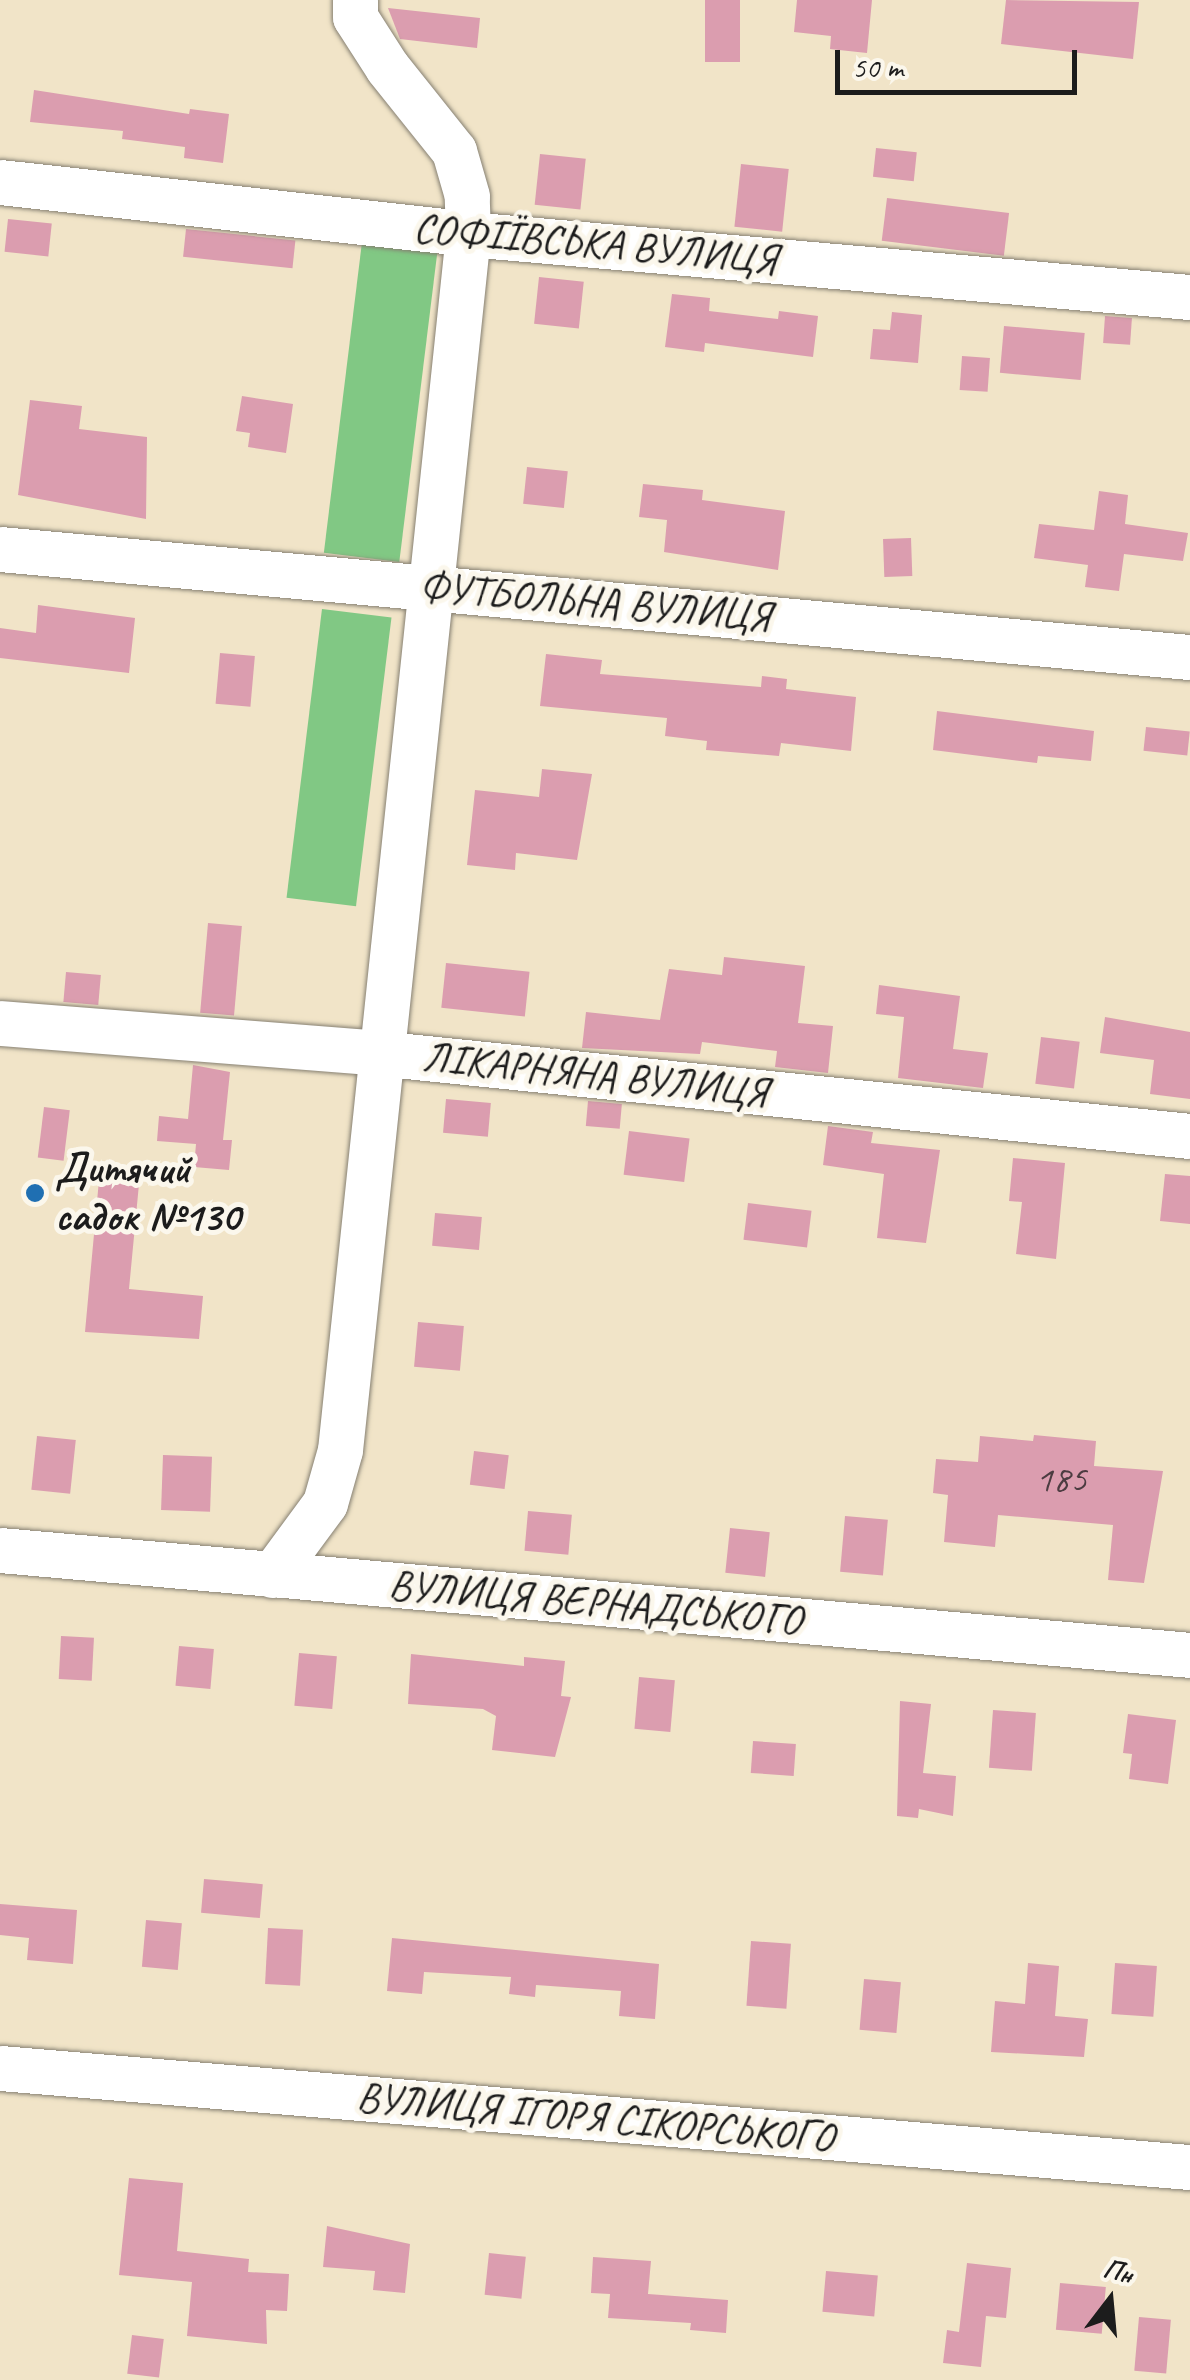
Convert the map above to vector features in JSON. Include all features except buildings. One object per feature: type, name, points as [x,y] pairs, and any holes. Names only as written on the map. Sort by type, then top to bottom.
[{"type":"street","points":[[272,1574],[325,1504],[340,1450],[426,586],[468,234],[466,196],[454,151],[387,67],[355,17],[354,0]]},
{"type":"street","name":"СОФІЇВСЬКА ВУЛИЦЯ","points":[[0,182],[468,234],[1190,297]]},
{"type":"street","name":"ФУТБОЛЬНА ВУЛИЦЯ","points":[[0,549],[1190,657]]},
{"type":"street","name":"ЛІКАРНЯНА ВУЛИЦЯ","points":[[0,1022],[377,1053],[1190,1136]]},
{"type":"street","name":"ВУЛИЦЯ ВЕРНАДСЬКОГО","points":[[0,1550],[1190,1655]]},
{"type":"street","name":"ВУЛИЦЯ ІГОРЯ СІКОРСЬКОГО","points":[[0,2068],[1190,2166]]},
{"type":"green space","points":[[362,242],[437,251],[399,562],[324,553]]},
{"type":"green space","points":[[322,609],[391,618],[356,906],[287,898]]},
{"type":"place","name":"Дитячий садок №130","points":[[35,1193]]}]
